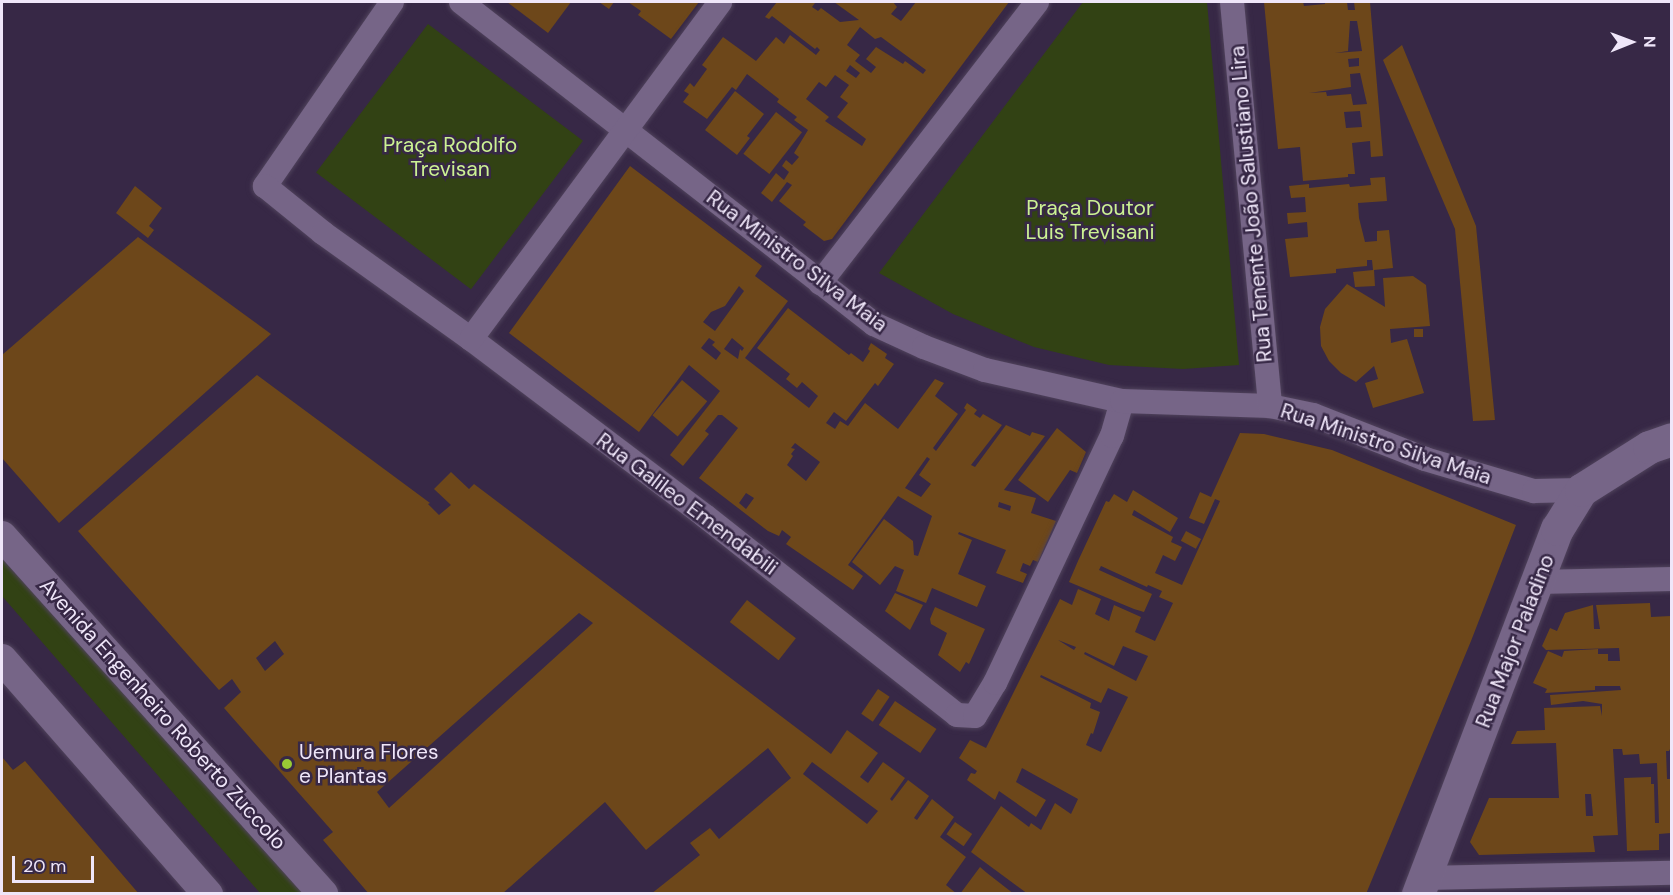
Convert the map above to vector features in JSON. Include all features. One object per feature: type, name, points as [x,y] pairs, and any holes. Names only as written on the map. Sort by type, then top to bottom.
[{"type":"main road","name":"Rua Major Paladino","points":[[1421,886],[1557,529],[1581,490],[1649,447],[1671,439]]},
{"type":"street","name":"Rua Galileo Emendabili","points":[[392,2],[366,35],[265,186],[332,239],[471,339],[785,578],[957,715],[975,716],[1005,664],[1112,436],[1122,401]]},
{"type":"street","name":"Rua Ministro Silva Maia","points":[[461,2],[874,324],[924,347],[985,370],[1122,401],[1270,406],[1313,415],[1425,459],[1534,491],[1581,490]]},
{"type":"street","points":[[471,339],[624,128],[720,2]]},
{"type":"street","points":[[820,283],[1037,2]]},
{"type":"street","name":"Rua Tenente João Salustiano Lira","points":[[1232,2],[1270,406]]},
{"type":"street","points":[[1534,491],[1557,529]]},
{"type":"street","points":[[2,575],[7,563],[5,540]]},
{"type":"street","name":"Avenida Engenheiro Roberto Zuccolo","points":[[5,540],[323,894]]},
{"type":"street","points":[[1538,582],[1671,579]]},
{"type":"street","points":[[2,659],[208,894]]},
{"type":"street","points":[[1421,886],[1671,873]]},
{"type":"green space","name":"Praça Doutor Luis Trevisani","points":[[1083,2],[1207,2],[1239,365],[1183,369],[1109,365],[1034,347],[953,314],[879,273]]},
{"type":"green space","name":"Praça Rodolfo Trevisan","points":[[428,24],[583,141],[471,289],[316,173]]},
{"type":"green space","points":[[2,551],[305,893],[260,893],[2,596]]},
{"type":"building","points":[[507,2],[571,2],[548,33]]},
{"type":"building","points":[[599,2],[614,2],[609,9]]},
{"type":"building","points":[[628,2],[699,2],[671,39],[638,15],[641,11]]},
{"type":"building","points":[[777,2],[813,2],[815,3],[812,7],[818,11],[821,8],[840,22],[859,20],[834,2],[893,2],[897,7],[891,14],[901,21],[916,2],[1009,2],[832,239],[824,241],[803,225],[806,222],[779,201],[792,185],[787,182],[772,202],[761,193],[776,173],[784,180],[789,172],[782,166],[786,160],[792,165],[799,157],[794,153],[808,130],[794,120],[797,117],[777,102],[779,99],[747,74],[736,90],[732,87],[707,119],[683,102],[689,94],[684,91],[690,83],[694,87],[707,69],[702,65],[723,37],[756,61],[776,37],[784,44],[790,35],[816,55],[820,50],[817,47],[815,49],[772,16],[769,19],[765,17]],"holes":[[[860,27],[875,39],[881,37],[926,70],[923,74],[905,61],[903,64],[876,47],[866,59],[876,67],[871,73],[855,61],[860,55],[847,45]],[[850,65],[860,73],[856,78],[846,71]],[[835,75],[849,85],[840,97],[848,103],[837,117],[866,139],[862,146],[825,121],[829,117],[806,99],[819,82],[826,87]]]},
{"type":"building","points":[[1264,2],[1303,2],[1304,6],[1325,4],[1325,2],[1347,2],[1348,10],[1355,10],[1354,2],[1370,2],[1383,156],[1371,157],[1370,141],[1352,143],[1355,174],[1348,174],[1348,177],[1303,181],[1300,147],[1278,149]],"holes":[[[1350,21],[1357,21],[1362,51],[1335,53],[1348,51]],[[1359,58],[1359,66],[1349,67],[1348,59]],[[1360,73],[1367,104],[1353,105],[1351,94],[1327,96],[1326,92],[1309,93],[1351,87],[1350,74]],[[1360,111],[1362,127],[1346,128],[1344,112]]]},
{"type":"building","points":[[1402,45],[1476,226],[1495,420],[1473,421],[1455,229],[1383,60]]},
{"type":"building","points":[[735,91],[764,114],[747,136],[750,138],[737,155],[705,130]]},
{"type":"building","points":[[776,112],[802,132],[769,174],[743,154]]},
{"type":"building","points":[[630,166],[762,266],[755,276],[788,301],[745,358],[809,408],[818,396],[802,382],[797,388],[786,379],[790,374],[757,348],[788,308],[849,355],[851,353],[863,362],[870,351],[868,349],[871,343],[887,354],[885,358],[894,364],[878,386],[875,383],[846,421],[834,412],[826,423],[835,429],[840,421],[848,426],[865,403],[898,429],[935,379],[944,383],[935,396],[958,414],[933,448],[936,451],[966,410],[964,408],[967,403],[977,410],[974,414],[980,418],[983,414],[1002,425],[971,465],[975,467],[1006,425],[1030,436],[1032,432],[1045,436],[1004,490],[1036,498],[1031,513],[1056,521],[1038,562],[1033,560],[1030,566],[1023,563],[1020,571],[1027,574],[1023,583],[996,573],[1006,550],[959,532],[958,534],[972,540],[958,574],[986,586],[977,607],[932,588],[926,603],[896,591],[904,570],[895,566],[880,585],[852,562],[884,519],[913,541],[914,555],[918,556],[932,516],[898,496],[848,565],[863,576],[853,590],[786,544],[791,537],[782,530],[779,536],[768,531],[699,478],[738,428],[722,415],[718,415],[705,431],[709,434],[683,466],[670,455],[720,391],[689,365],[639,432],[509,333]],"holes":[[[739,286],[744,291],[715,331],[703,322],[711,312],[725,306]],[[709,338],[715,342],[712,345],[721,353],[716,360],[701,348]],[[732,338],[744,348],[742,351],[740,349],[738,359],[724,349]],[[795,443],[820,462],[806,481],[787,465],[795,449],[791,448]],[[927,457],[930,459],[919,475],[931,484],[921,497],[905,488]],[[746,493],[754,498],[746,509],[739,503]],[[999,502],[1011,506],[1010,511],[998,507]]]},
{"type":"building","points":[[1385,177],[1387,201],[1358,203],[1359,218],[1365,242],[1377,241],[1377,231],[1389,230],[1393,268],[1374,270],[1375,286],[1355,287],[1353,272],[1373,270],[1372,260],[1367,260],[1367,266],[1336,269],[1336,273],[1290,277],[1285,239],[1308,237],[1307,222],[1288,224],[1287,213],[1306,212],[1305,197],[1291,198],[1289,186],[1309,184],[1309,188],[1349,184],[1350,187],[1371,185],[1370,178]]},
{"type":"building","points":[[135,186],[162,208],[149,226],[154,230],[148,238],[116,213]]},
{"type":"building","points":[[138,237],[271,334],[59,523],[2,458],[2,355]]},
{"type":"building","points":[[1413,276],[1426,285],[1430,326],[1390,329],[1391,343],[1407,339],[1424,393],[1373,408],[1365,383],[1378,379],[1374,366],[1356,382],[1341,373],[1329,361],[1321,346],[1320,327],[1325,309],[1347,284],[1385,307],[1383,278]]},
{"type":"building","points":[[1414,329],[1423,329],[1423,337],[1414,337]]},
{"type":"building","points":[[257,375],[430,503],[428,504],[439,515],[451,505],[434,489],[451,472],[469,489],[474,484],[831,754],[847,730],[878,753],[860,777],[868,783],[883,762],[905,778],[890,799],[892,801],[908,780],[929,796],[914,818],[917,820],[932,799],[954,817],[940,837],[966,857],[946,885],[957,894],[651,894],[700,855],[690,843],[710,828],[719,839],[791,778],[768,748],[646,850],[605,802],[502,894],[369,894],[323,840],[333,832],[224,708],[241,692],[232,679],[219,690],[78,531]],"holes":[[[579,613],[593,623],[389,808],[377,792]],[[275,641],[284,654],[265,671],[256,658]],[[812,762],[878,811],[867,824],[803,774]]]},
{"type":"building","points":[[682,380],[707,401],[678,436],[652,415]]},
{"type":"building","points":[[1057,428],[1086,452],[1077,473],[1070,470],[1048,502],[1018,480]]},
{"type":"building","points":[[1240,433],[1264,434],[1332,450],[1516,525],[1471,641],[1366,894],[1028,894],[971,852],[1001,806],[1029,827],[1031,823],[1041,830],[1055,803],[1071,814],[1078,799],[1022,768],[1016,782],[1046,800],[1036,817],[999,791],[995,800],[967,780],[971,773],[975,774],[977,771],[959,758],[970,740],[986,748],[1060,599],[1072,605],[1078,589],[1101,599],[1095,614],[1109,621],[1114,605],[1141,617],[1135,632],[1155,641],[1173,603],[1159,597],[1162,591],[1148,585],[1147,587],[1101,566],[1099,570],[1152,594],[1144,612],[1069,582],[1106,501],[1109,502],[1114,494],[1127,502],[1133,490],[1178,518],[1170,532],[1134,510],[1132,515],[1173,537],[1171,542],[1182,547],[1175,561],[1163,555],[1155,573],[1182,585],[1220,501],[1215,499],[1204,524],[1189,518],[1200,492],[1211,497]],"holes":[[[1058,640],[1076,647],[1074,650]],[[1123,646],[1148,656],[1136,681],[1084,654],[1085,652],[1114,666]],[[1041,675],[1101,703],[1108,688],[1128,697],[1101,752],[1086,745],[1091,733],[1093,734],[1100,712],[1090,708],[1091,703],[1040,677]]]},
{"type":"building","points":[[1186,531],[1201,539],[1196,549],[1181,541]]},
{"type":"building","points":[[895,593],[923,605],[910,630],[885,611]]},
{"type":"building","points":[[747,600],[796,638],[779,660],[730,622]]},
{"type":"building","points":[[1650,603],[1651,617],[1671,616],[1671,747],[1669,751],[1666,751],[1667,779],[1671,779],[1671,833],[1659,834],[1659,850],[1627,851],[1624,778],[1651,777],[1651,784],[1654,784],[1655,823],[1659,823],[1657,763],[1640,764],[1639,754],[1623,755],[1622,749],[1613,749],[1618,835],[1593,836],[1595,852],[1479,855],[1470,842],[1489,798],[1559,798],[1556,743],[1511,744],[1517,731],[1545,730],[1544,708],[1600,706],[1602,716],[1602,704],[1583,701],[1551,705],[1550,695],[1621,690],[1620,686],[1595,686],[1595,690],[1545,693],[1547,689],[1533,683],[1548,651],[1562,657],[1564,651],[1598,649],[1598,654],[1608,654],[1608,661],[1620,661],[1619,648],[1546,650],[1542,646],[1550,628],[1557,631],[1565,613],[1593,605],[1594,629],[1600,629],[1596,605]],"holes":[[[1585,794],[1591,794],[1593,816],[1586,816]]]},
{"type":"building","points":[[935,607],[985,629],[969,664],[966,662],[960,672],[938,655],[947,633],[931,624],[930,619]]},
{"type":"building","points":[[878,689],[890,697],[873,722],[861,714]]},
{"type":"building","points":[[895,701],[936,729],[920,753],[879,725]]},
{"type":"building","points":[[2,757],[13,770],[25,761],[139,894],[2,894]]},
{"type":"building","points":[[955,822],[972,834],[964,846],[946,834]]},
{"type":"building","points":[[980,867],[987,873],[1014,894],[960,894]]},
{"type":"place","name":"Uemura Flores e Plantas","points":[[287,764]]}]
